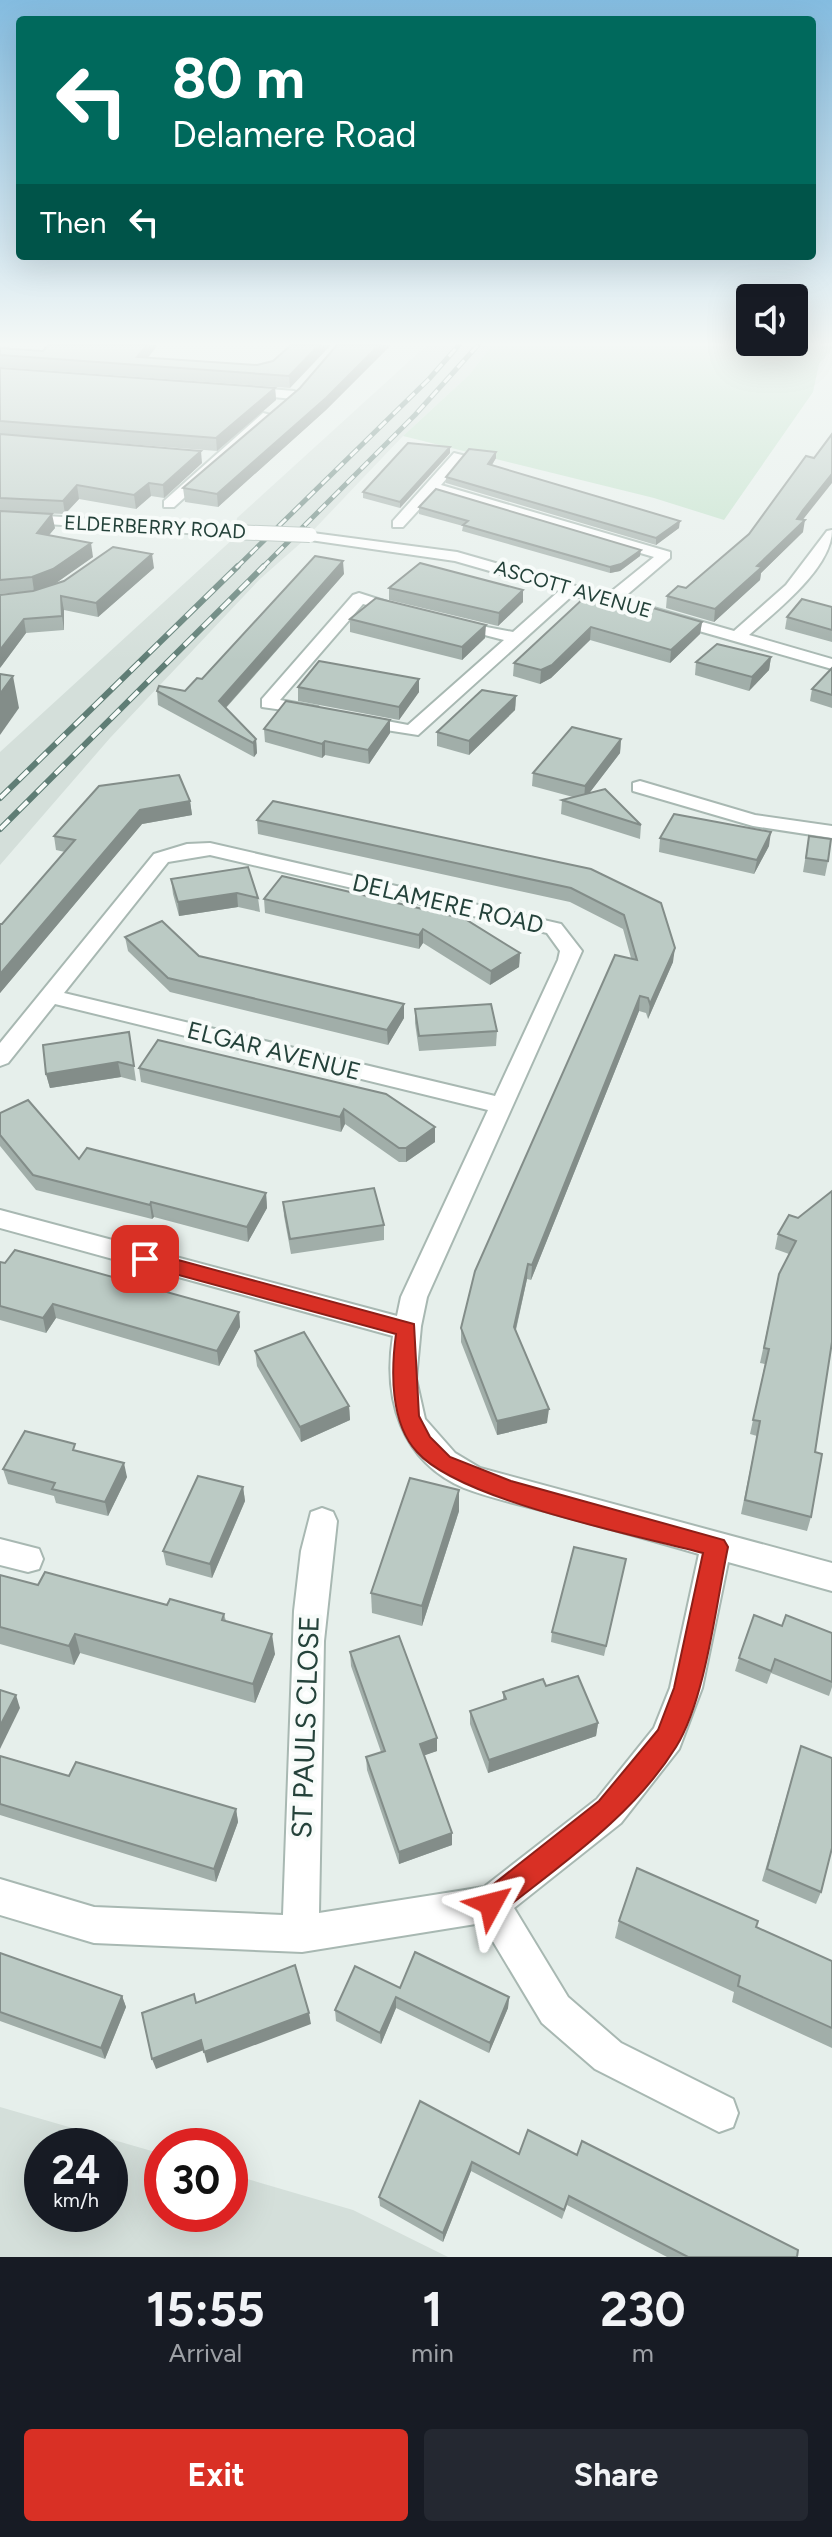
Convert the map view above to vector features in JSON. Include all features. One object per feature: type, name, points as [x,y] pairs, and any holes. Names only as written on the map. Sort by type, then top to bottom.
[{"type":"street","points":[[169,504],[227,450]]},
{"type":"street","points":[[398,524],[459,456]]},
{"type":"street","points":[[202,457],[218,458]]},
{"type":"street","points":[[433,487],[665,555],[611,600]]},
{"type":"street","name":"ELDERBERRY ROAD","points":[[0,517],[310,535]]},
{"type":"street","points":[[738,636],[792,588],[832,534]]},
{"type":"street","name":"ASCOTT AVENUE","points":[[310,535],[430,551],[832,664]]},
{"type":"street","points":[[415,613],[359,598],[268,703],[412,731],[571,589]]},
{"type":"street","points":[[443,620],[514,637]]},
{"type":"street","points":[[640,787],[753,820],[832,832]]},
{"type":"street","name":"DELAMERE ROAD","points":[[0,1058],[161,858],[187,850],[210,849],[554,928],[571,951],[424,1271],[406,1329],[403,1357],[408,1416],[422,1443],[443,1463],[472,1478],[832,1577]]},
{"type":"street","name":"ELGAR AVENUE","points":[[49,996],[499,1105]]},
{"type":"street","points":[[0,1219],[406,1329]]},
{"type":"street","name":"ST PAULS CLOSE","points":[[302,1934],[299,1891],[305,1794],[307,1615],[322,1521]]},
{"type":"street","points":[[0,1897],[94,1925],[302,1934],[491,1904],[609,1811],[667,1738],[686,1688],[716,1547]]},
{"type":"street","points":[[491,1904],[555,2010],[608,2056],[719,2113]]},
{"type":"shaded area","points":[[311,450],[389,450],[303,541],[260,579],[110,738],[0,865],[0,752],[234,538],[237,518]]},
{"type":"shaded area","points":[[0,2107],[72,2128],[24,2128],[24,2232],[128,2232],[128,2144],[144,2149],[144,2232],[248,2232],[248,2179],[353,2210],[448,2257],[0,2257]]},
{"type":"green space","points":[[461,450],[772,450],[724,520],[654,498]]},
{"type":"building","points":[[0,450],[201,451],[163,485],[149,483],[134,495],[77,485],[63,501],[0,498]]},
{"type":"building","points":[[227,450],[267,450],[217,494],[183,488]]},
{"type":"building","points":[[401,450],[447,450],[400,502],[363,492]]},
{"type":"building","points":[[468,450],[496,452],[488,464],[680,521],[656,538],[446,477]]},
{"type":"building","points":[[820,450],[832,450],[832,474],[797,519],[805,520],[757,566],[762,567],[715,609],[667,596],[678,586],[686,588],[749,534],[806,456],[814,458]]},
{"type":"building","points":[[436,489],[641,550],[621,564],[610,567],[463,525],[468,521],[419,507]]},
{"type":"building","points":[[0,511],[52,514],[37,533],[91,543],[53,569],[32,577],[0,580]]},
{"type":"building","points":[[113,547],[152,554],[96,603],[61,596],[62,616],[24,619],[0,650],[0,595],[33,591],[64,581]]},
{"type":"building","points":[[315,556],[343,561],[219,701],[256,739],[253,743],[157,691],[159,686],[185,691],[197,678],[202,679]]},
{"type":"building","points":[[420,563],[523,590],[499,613],[389,588]]},
{"type":"building","points":[[587,595],[649,611],[653,608],[702,622],[671,650],[591,627],[552,665],[541,670],[514,663]]},
{"type":"building","points":[[376,598],[486,625],[462,647],[350,619]]},
{"type":"building","points":[[802,599],[832,607],[832,630],[787,617]]},
{"type":"building","points":[[717,644],[771,657],[752,677],[696,662]]},
{"type":"building","points":[[319,661],[419,679],[399,707],[298,687]]},
{"type":"building","points":[[832,668],[832,695],[812,689]]},
{"type":"building","points":[[0,674],[13,676],[0,694]]},
{"type":"building","points":[[482,690],[516,696],[469,741],[437,732]]},
{"type":"building","points":[[286,701],[390,720],[368,750],[325,741],[322,744],[264,729]]},
{"type":"building","points":[[572,727],[621,739],[585,786],[533,773]]},
{"type":"building","points":[[179,775],[190,801],[140,810],[0,974],[0,924],[75,840],[54,836],[99,786]]},
{"type":"building","points":[[605,789],[641,825],[562,800]]},
{"type":"building","points":[[273,801],[591,869],[661,903],[675,948],[650,1004],[648,998],[640,996],[532,1265],[528,1264],[514,1327],[549,1409],[497,1421],[461,1328],[475,1271],[615,955],[637,960],[624,915],[571,888],[257,820]]},
{"type":"building","points":[[674,814],[771,832],[757,860],[660,838]]},
{"type":"building","points":[[809,836],[831,839],[828,861],[806,858]]},
{"type":"building","points":[[248,867],[258,898],[237,893],[178,902],[171,879]]},
{"type":"building","points":[[282,876],[465,919],[520,953],[491,971],[423,929],[419,935],[264,899]]},
{"type":"building","points":[[162,921],[199,956],[404,1004],[387,1030],[168,978],[125,937]]},
{"type":"building","points":[[491,1004],[497,1031],[419,1036],[415,1009]]},
{"type":"building","points":[[129,1032],[134,1066],[118,1062],[46,1074],[43,1045]]},
{"type":"building","points":[[158,1040],[386,1094],[435,1127],[406,1148],[399,1148],[344,1109],[340,1117],[139,1068]]},
{"type":"building","points":[[28,1100],[79,1159],[87,1148],[266,1193],[247,1227],[33,1175],[0,1135],[0,1113]]},
{"type":"building","points":[[374,1188],[384,1225],[290,1239],[283,1202]]},
{"type":"building","points":[[832,1191],[832,1342],[815,1452],[822,1454],[811,1517],[745,1500],[760,1421],[753,1420],[769,1349],[764,1348],[779,1274],[796,1241],[778,1234],[789,1215],[798,1218]]},
{"type":"building","points":[[15,1250],[239,1312],[217,1351],[53,1304],[43,1318],[0,1306],[0,1262],[5,1263]]},
{"type":"building","points":[[304,1332],[349,1406],[300,1427],[255,1351]]},
{"type":"building","points":[[25,1431],[75,1444],[73,1450],[124,1463],[105,1502],[52,1489],[55,1483],[3,1469]]},
{"type":"building","points":[[198,1476],[243,1487],[210,1564],[163,1551]]},
{"type":"building","points":[[410,1478],[459,1490],[422,1606],[371,1593]]},
{"type":"building","points":[[574,1547],[626,1559],[606,1646],[552,1632]]},
{"type":"building","points":[[45,1572],[167,1605],[170,1599],[224,1614],[222,1620],[272,1634],[253,1684],[75,1634],[69,1646],[0,1627],[0,1575],[38,1585]]},
{"type":"building","points":[[754,1615],[782,1626],[786,1615],[832,1633],[832,1682],[775,1659],[771,1671],[739,1658]]},
{"type":"building","points":[[399,1636],[437,1738],[420,1744],[452,1833],[399,1852],[366,1757],[385,1751],[350,1652]]},
{"type":"building","points":[[578,1676],[598,1723],[489,1760],[470,1711],[506,1699],[503,1692],[543,1679],[546,1686]]},
{"type":"building","points":[[0,1690],[16,1695],[0,1726]]},
{"type":"building","points":[[801,1746],[832,1758],[832,1848],[821,1892],[767,1869]]},
{"type":"building","points":[[0,1756],[69,1776],[76,1762],[236,1809],[214,1869],[0,1804]]},
{"type":"building","points":[[637,1868],[758,1921],[756,1927],[832,1961],[832,2028],[738,1986],[740,1976],[619,1921]]},
{"type":"building","points":[[415,1952],[509,1997],[490,2043],[396,1997],[380,2033],[335,2010],[355,1966],[400,1988]]},
{"type":"building","points":[[0,1953],[122,1996],[101,2048],[0,2012]]},
{"type":"building","points":[[295,1965],[309,2013],[204,2052],[201,2040],[152,2059],[142,2013],[194,1994],[196,2003]]},
{"type":"building","points":[[420,2101],[519,2154],[528,2130],[577,2155],[582,2141],[798,2250],[797,2257],[688,2257],[569,2196],[564,2210],[472,2162],[443,2233],[379,2197]]},
{"type":"railway","points":[[236,568],[356,450]]},
{"type":"railway","points":[[264,566],[380,450]]},
{"type":"railway","points":[[0,798],[238,566]]},
{"type":"railway","points":[[0,829],[264,566]]},
{"type":"route","points":[[145,1259],[406,1329],[403,1357],[408,1416],[422,1443],[443,1463],[472,1478],[511,1491],[716,1547],[686,1688],[667,1738],[609,1811],[491,1904]]}]
